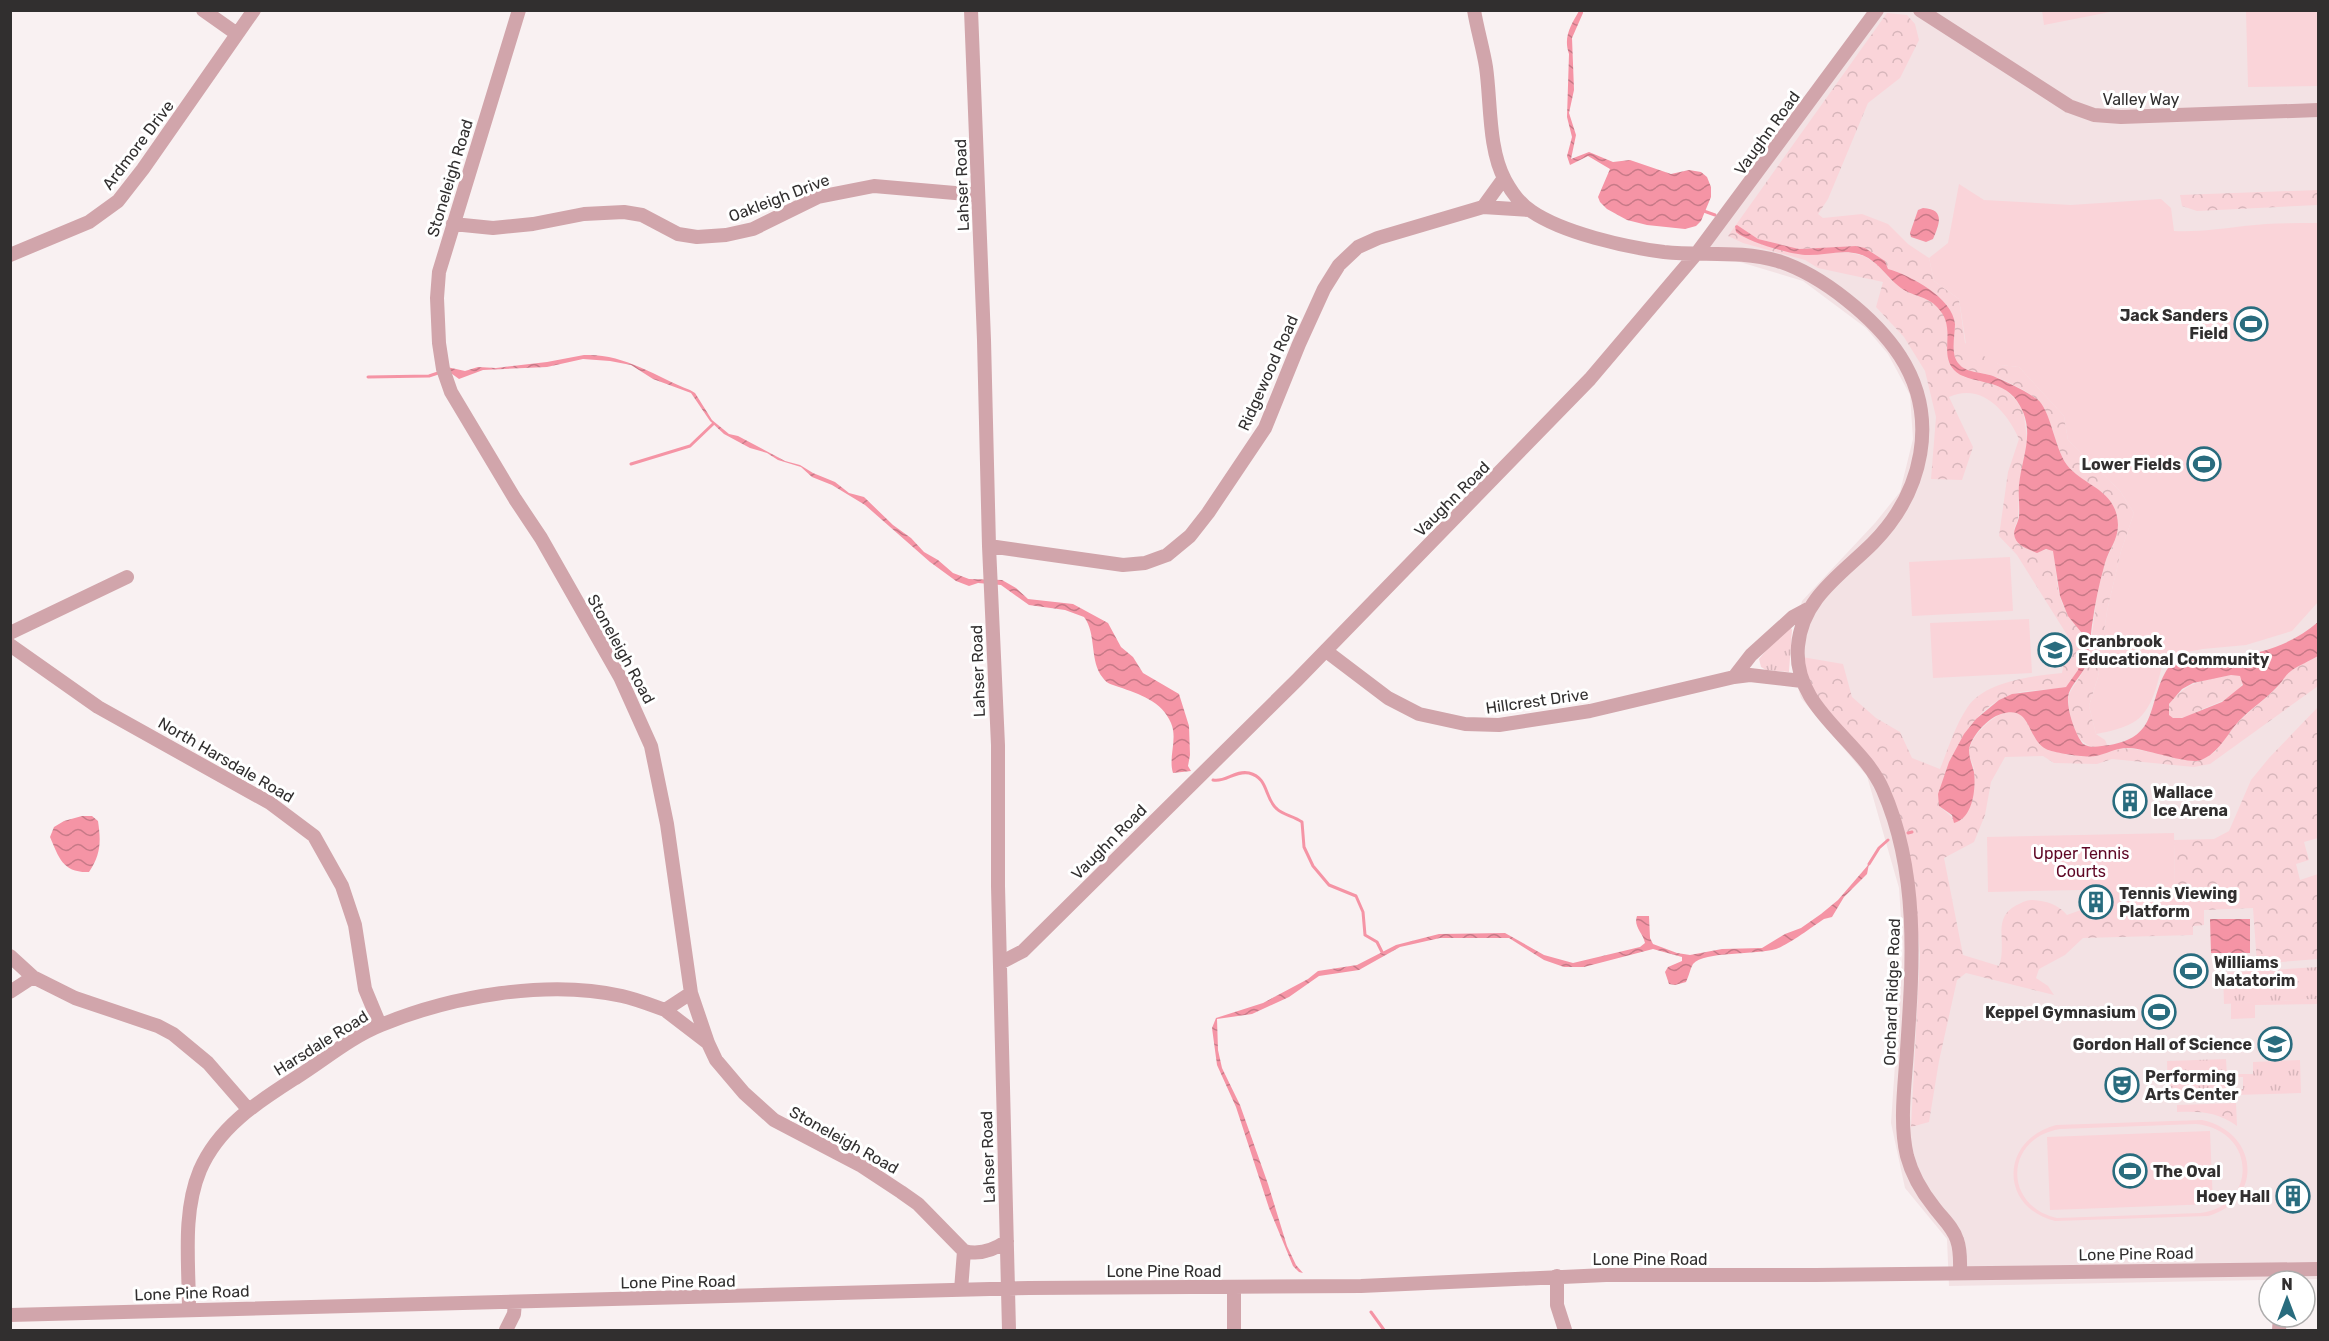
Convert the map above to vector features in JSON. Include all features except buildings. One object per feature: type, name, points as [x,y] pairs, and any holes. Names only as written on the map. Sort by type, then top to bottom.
[{"type":"street","points":[[203,10],[237,34]]},
{"type":"street","name":"Ardmore Drive","points":[[10,255],[89,222],[118,201],[143,169],[254,10]]},
{"type":"street","name":"Stoneleigh Road","points":[[519,10],[453,224],[439,281],[439,343],[443,369],[451,392],[541,538],[620,676],[651,746],[667,824],[691,993],[716,1060],[774,1120],[860,1165],[901,1192],[918,1204],[964,1251]]},
{"type":"street","name":"Lahser Road","points":[[971,10],[998,745],[1000,963],[1009,1330]]},
{"type":"street","name":"Orchard Ridge Road","points":[[1474,10],[1485,65],[1494,138],[1503,178],[1529,210],[1600,239],[1665,252],[1717,252],[1766,258],[1792,266],[1815,279],[1860,312],[1882,333],[1901,358],[1917,394],[1923,425],[1922,449],[1917,472],[1907,498],[1881,535],[1826,587],[1808,609],[1800,631],[1798,645],[1802,681],[1818,708],[1869,766],[1884,792],[1893,817],[1905,868],[1912,932],[1905,1106],[1906,1147],[1910,1167],[1922,1190],[1956,1235],[1960,1273]]},
{"type":"street","name":"Vaughn Road","points":[[1000,963],[1023,951],[1326,651],[1571,400],[1698,253],[1877,10]]},
{"type":"street","name":"Valley Way","points":[[1920,10],[2055,98],[2094,116],[2319,110]]},
{"type":"street","points":[[1483,207],[1503,178]]},
{"type":"street","name":"Oakleigh Drive","points":[[453,224],[493,228],[533,224],[584,214],[624,212],[642,215],[678,234],[697,237],[726,235],[753,229],[818,197],[874,186],[978,195]]},
{"type":"street","name":"Ridgewood Road","points":[[989,546],[1123,565],[1145,563],[1175,550],[1190,536],[1208,513],[1265,428],[1324,289],[1339,265],[1358,247],[1377,238],[1483,207],[1529,210]]},
{"type":"street","points":[[10,633],[127,577]]},
{"type":"street","points":[[1734,677],[1751,655],[1793,617],[1808,609]]},
{"type":"street","name":"North Harsdale Road","points":[[10,645],[90,701],[270,803],[314,836],[342,886],[355,925],[363,982],[380,1025]]},
{"type":"street","name":"Hillcrest Drive","points":[[1326,651],[1375,689],[1404,707],[1433,718],[1475,725],[1499,725],[1590,711],[1734,677],[1750,675],[1802,681]]},
{"type":"street","points":[[10,956],[33,977],[75,998],[158,1026],[173,1034],[208,1063],[248,1109]]},
{"type":"street","points":[[10,992],[33,977]]},
{"type":"street","name":"Harsdale Road","points":[[189,1310],[189,1224],[193,1192],[200,1170],[224,1132],[248,1109],[380,1025],[473,998],[532,990],[595,992],[622,996],[665,1010],[708,1043]]},
{"type":"street","points":[[665,1010],[691,993]]},
{"type":"street","points":[[961,1290],[964,1251],[976,1253],[992,1250],[1007,1241]]},
{"type":"street","name":"Lone Pine Road","points":[[10,1315],[1008,1288],[1361,1286],[1557,1276],[1960,1273],[2257,1275]]},
{"type":"street","points":[[1557,1276],[1557,1305],[1565,1330]]},
{"type":"street","points":[[1234,1287],[1234,1330]]},
{"type":"street","points":[[506,1330],[514,1314],[515,1302]]},
{"type":"shaded area","name":"Cranbrook Educational Community","points":[[1872,11],[2318,11],[2318,1279],[2317,1269],[2257,1269],[2257,1280],[1949,1286],[1947,1239],[1905,1188],[1891,1123],[1903,948],[1899,888],[1867,776],[1801,698],[1791,663],[1793,638],[1802,601],[1875,523],[1900,492],[1913,439],[1910,395],[1888,354],[1866,328],[1803,281],[1713,254],[1697,243]]},
{"type":"green space","points":[[2042,10],[2115,10],[2115,11],[2044,25]]},
{"type":"green space","points":[[2246,11],[2318,11],[2318,86],[2248,87]]},
{"type":"green space","points":[[1887,13],[1907,15],[1915,24],[1919,40],[1900,78],[1868,103],[1828,199],[1818,214],[1823,218],[1862,214],[1888,224],[1908,244],[1929,258],[1934,281],[1959,299],[1965,343],[2000,365],[2019,367],[2064,416],[2068,440],[2120,491],[2134,513],[2121,551],[2107,611],[2098,677],[2089,706],[2096,734],[2105,740],[2110,751],[2129,748],[2197,761],[2215,752],[2237,723],[2278,687],[2293,669],[2318,656],[2318,686],[2210,764],[2194,767],[2112,759],[2097,764],[2054,763],[2043,756],[2005,757],[1991,782],[1985,815],[1974,842],[1944,858],[1963,955],[1999,966],[2002,923],[2010,909],[2026,901],[2038,900],[2052,904],[2067,915],[2089,907],[2103,907],[2103,889],[2175,887],[2174,840],[2214,839],[2229,831],[2251,780],[2318,707],[2318,838],[2304,842],[2309,860],[2296,864],[2300,880],[2318,874],[2318,959],[2257,964],[2253,908],[2204,910],[2204,925],[2193,926],[2193,935],[2083,938],[2065,955],[2039,969],[2036,978],[2048,986],[2054,995],[1966,973],[1957,980],[1939,1061],[1929,1122],[1911,1127],[1920,954],[1914,888],[1899,820],[1811,687],[1802,657],[1843,664],[1852,697],[1876,718],[1900,732],[1912,758],[1940,769],[1959,722],[1975,699],[1997,686],[2010,682],[2062,673],[2069,638],[2017,555],[1999,536],[2008,472],[2019,439],[2008,419],[1992,402],[1972,393],[1961,393],[1949,397],[1973,447],[1962,480],[1931,479],[1936,417],[1925,371],[1904,337],[1876,307],[1883,282],[1818,268],[1805,260],[1743,243],[1728,236]],"holes":[[[1737,226],[1758,239],[1799,249],[1856,246],[1865,248],[1885,261],[1888,269],[1907,276],[1929,289],[1947,305],[1952,314],[1955,324],[1954,351],[1959,364],[1970,371],[2004,380],[2036,399],[2048,417],[2058,447],[2070,469],[2110,502],[2117,518],[2118,531],[2098,587],[2091,644],[2087,658],[2083,671],[2068,699],[2075,730],[2084,742],[2098,747],[2099,755],[2075,756],[2051,750],[2038,742],[2029,724],[2021,715],[2015,712],[2001,714],[1983,728],[1972,741],[1969,753],[1974,776],[1953,818],[1939,806],[1964,737],[1986,709],[2001,699],[2020,692],[2066,687],[2076,675],[2082,661],[2083,638],[2062,603],[2057,584],[2054,552],[2051,549],[2041,551],[2015,539],[2019,487],[2028,445],[2023,410],[2005,389],[1964,377],[1953,369],[1948,360],[1945,315],[1930,300],[1917,296],[1889,278],[1878,265],[1864,256],[1851,253],[1796,253],[1762,244]]]},
{"type":"green space","name":"Lower Fields","points":[[1959,184],[1984,200],[2071,205],[2161,199],[2171,208],[2174,231],[2318,223],[2318,602],[2292,631],[2246,645],[2203,649],[2165,656],[2154,694],[2147,708],[2134,722],[2115,730],[2096,734],[2089,706],[2098,677],[2107,611],[2121,551],[2134,513],[2120,491],[2068,440],[2064,416],[2019,367],[2000,365],[1982,355],[1965,353],[1966,344],[1959,299],[1934,281],[1929,258],[1948,243]]},
{"type":"green space","points":[[2318,190],[2318,205],[2197,211],[2182,206],[2180,195]]},
{"type":"green space","points":[[2010,557],[2013,611],[1912,616],[1909,562]]},
{"type":"green space","points":[[2029,619],[2032,673],[1933,678],[1930,623]]},
{"type":"green space","points":[[1791,628],[1789,672],[1766,670],[1761,667],[1759,659],[1777,637]]},
{"type":"green space","points":[[2231,675],[2240,676],[2243,682],[2229,697],[2186,717],[2170,717],[2168,710],[2170,703],[2186,688],[2199,682]]},
{"type":"green space","name":"Upper Tennis Courts","points":[[2174,833],[2175,888],[1988,892],[1987,837]]},
{"type":"green space","points":[[2318,967],[2318,999],[2224,1004],[2223,973]]},
{"type":"green space","points":[[2318,999],[2318,1004],[2255,1005],[2255,1018],[2231,1019],[2231,1003]]},
{"type":"green space","points":[[2226,1059],[2228,1095],[2168,1097],[2167,1061]]},
{"type":"green space","points":[[2300,1060],[2301,1093],[2234,1095],[2233,1089],[2243,1089],[2243,1077],[2238,1077],[2238,1074],[2253,1074],[2253,1062]]},
{"type":"green space","points":[[2236,1103],[2237,1126],[2209,1113],[2177,1112],[2177,1105]]},
{"type":"green space","points":[[2202,1120],[2221,1127],[2235,1138],[2244,1151],[2247,1166],[2246,1181],[2239,1196],[2226,1207],[2208,1216],[2055,1221],[2037,1213],[2024,1202],[2016,1188],[2014,1173],[2016,1158],[2024,1144],[2038,1133],[2056,1125]],"holes":[[[2196,1124],[2216,1129],[2231,1139],[2239,1153],[2243,1168],[2240,1183],[2232,1197],[2219,1207],[2200,1213],[2057,1218],[2039,1211],[2027,1200],[2019,1187],[2017,1172],[2020,1158],[2028,1145],[2042,1135],[2060,1129]]]},
{"type":"green space","name":"The Oval","points":[[2210,1131],[2213,1204],[2050,1210],[2047,1137]]},
{"type":"water","points":[[1579,11],[1583,13],[1572,38],[1574,90],[1569,113],[1576,135],[1571,159],[1589,152],[1613,162],[1630,160],[1671,174],[1689,170],[1701,172],[1707,177],[1711,187],[1711,197],[1701,221],[1696,226],[1685,229],[1647,225],[1627,220],[1607,209],[1598,197],[1610,169],[1588,156],[1570,165],[1567,156],[1572,137],[1567,117],[1569,54],[1567,42],[1569,31]]},
{"type":"water","points":[[1923,208],[1935,211],[1939,219],[1933,239],[1926,242],[1911,237],[1910,233],[1918,210]]},
{"type":"water","points":[[1737,225],[1758,239],[1799,249],[1856,246],[1865,248],[1885,261],[1888,269],[1907,276],[1929,289],[1947,305],[1952,314],[1955,324],[1954,351],[1959,364],[1970,371],[1998,378],[2037,399],[2046,411],[2067,465],[2112,503],[2118,525],[2117,535],[2099,586],[2086,665],[2068,697],[2072,722],[2083,744],[2093,747],[2110,745],[2135,736],[2147,721],[2166,671],[2172,664],[2186,658],[2235,656],[2269,649],[2290,641],[2318,622],[2318,656],[2289,673],[2272,692],[2239,721],[2213,753],[2201,760],[2187,760],[2130,748],[2091,756],[2056,752],[2040,744],[2024,718],[2018,714],[2011,712],[1996,716],[1981,728],[1970,745],[1974,794],[1965,815],[1954,823],[1952,815],[1939,806],[1938,794],[1949,762],[1964,734],[1976,719],[1999,700],[2012,694],[2066,687],[2078,670],[2085,648],[2081,632],[2068,616],[2060,596],[2053,551],[2046,549],[2037,553],[2021,545],[2014,535],[2019,517],[2019,485],[2027,443],[2023,412],[2010,393],[2002,388],[1967,378],[1954,370],[1948,356],[1946,323],[1937,307],[1901,288],[1865,256],[1839,252],[1805,255],[1789,252],[1750,240],[1736,232],[1735,226]],"holes":[[[2231,675],[2240,676],[2243,685],[2222,702],[2182,718],[2173,718],[2169,715],[2169,704],[2182,689],[2193,683]]]},
{"type":"water","points":[[598,355],[638,366],[690,390],[695,393],[712,420],[729,434],[738,436],[785,461],[800,465],[835,482],[849,493],[864,497],[924,552],[953,573],[969,579],[1002,580],[1016,588],[1028,599],[1073,604],[1108,623],[1121,647],[1133,657],[1143,673],[1179,694],[1189,726],[1188,766],[1191,771],[1173,773],[1173,729],[1162,709],[1149,699],[1110,684],[1103,678],[1096,664],[1090,631],[1084,617],[1065,610],[1029,605],[1001,585],[978,583],[969,586],[956,581],[930,562],[865,505],[832,485],[812,477],[801,467],[750,448],[724,434],[710,421],[691,393],[653,379],[631,365],[610,361],[583,359],[547,367],[483,370],[459,379],[448,371],[447,367],[465,371],[478,367],[496,368]]},
{"type":"water","points":[[92,816],[98,821],[99,828],[98,854],[89,872],[73,870],[63,863],[50,837],[54,827],[64,821]]},
{"type":"water","points":[[1869,864],[1867,874],[1844,897],[1832,917],[1824,919],[1776,949],[1719,955],[1699,960],[1693,964],[1686,982],[1675,985],[1669,984],[1665,972],[1668,967],[1682,961],[1682,957],[1653,949],[1584,967],[1564,967],[1544,960],[1509,938],[1440,938],[1400,947],[1359,970],[1319,976],[1289,997],[1252,1014],[1217,1019],[1218,1050],[1222,1068],[1240,1105],[1287,1246],[1296,1265],[1303,1273],[1293,1266],[1269,1208],[1236,1107],[1217,1065],[1212,1028],[1216,1018],[1263,1003],[1308,979],[1318,971],[1357,965],[1396,945],[1439,934],[1505,933],[1544,955],[1573,963],[1640,947],[1645,943],[1637,926],[1637,916],[1649,916],[1650,938],[1653,944],[1677,953],[1690,955],[1722,949],[1762,948],[1785,934],[1801,928],[1821,914],[1838,900]]},
{"type":"water","points":[[2210,919],[2250,919],[2250,953],[2211,953]]},
{"type":"waterway","points":[[1701,210],[1715,215]]},
{"type":"waterway","points":[[368,377],[429,376],[441,372]]},
{"type":"waterway","points":[[631,464],[690,446],[713,424]]},
{"type":"waterway","points":[[1213,780],[1222,780],[1244,773],[1260,779],[1277,809],[1302,822],[1304,847],[1313,866],[1329,885],[1356,896],[1363,912],[1365,935],[1377,942],[1382,952]]},
{"type":"waterway","points":[[1908,833],[1912,832]]},
{"type":"waterway","points":[[1869,864],[1879,848],[1888,840]]},
{"type":"waterway","points":[[1371,1312],[1384,1330]]},
{"type":"place","name":"Jack Sanders Field","points":[[2251,324]]},
{"type":"place","name":"Lower Fields","points":[[2204,464]]},
{"type":"place","name":"Cranbrook Educational Community","points":[[2055,650]]},
{"type":"place","name":"Wallace Ice Arena","points":[[2130,801]]},
{"type":"place","name":"Tennis Viewing Platform","points":[[2096,902]]},
{"type":"place","name":"Williams Natatorim","points":[[2191,971]]},
{"type":"place","name":"Keppel Gymnasium","points":[[2159,1012]]},
{"type":"place","name":"Gordon Hall of Science","points":[[2275,1044]]},
{"type":"place","name":"Performing Arts Center","points":[[2122,1085]]},
{"type":"place","name":"The Oval","points":[[2130,1171]]},
{"type":"place","name":"Hoey Hall","points":[[2293,1196]]}]
